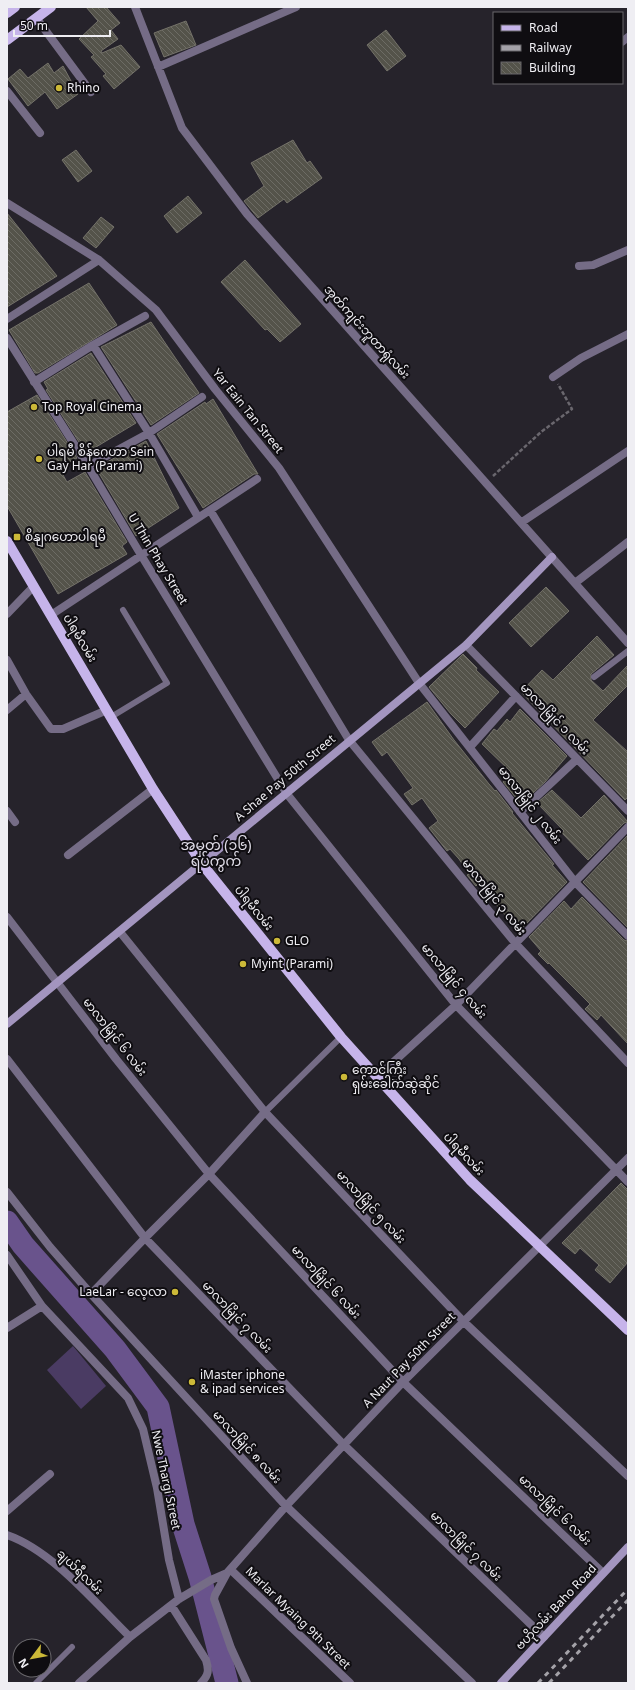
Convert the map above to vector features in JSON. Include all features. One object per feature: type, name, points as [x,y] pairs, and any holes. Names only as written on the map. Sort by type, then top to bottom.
[{"type":"main road","points":[[7,13],[15,7]]},
{"type":"main road","points":[[7,40],[37,19],[51,7]]},
{"type":"main road","name":"ပါရမီလမ်း","points":[[7,541],[109,713],[152,789],[202,864],[341,1036],[470,1180],[628,1330]]},
{"type":"street","name":"အုတ်ကျင်းဘူတာရုံလမ်း","points":[[135,7],[182,128],[247,214],[628,642]]},
{"type":"street","points":[[158,66],[296,7]]},
{"type":"street","points":[[37,19],[91,92]]},
{"type":"street","points":[[7,91],[40,133]]},
{"type":"street","name":"Yar Eain Tan Street","points":[[7,202],[99,260],[156,310],[215,389],[279,468],[419,683]]},
{"type":"street","points":[[579,266],[593,265],[628,250]]},
{"type":"street","points":[[7,319],[99,260]]},
{"type":"street","points":[[34,382],[93,345],[145,316]]},
{"type":"street","points":[[554,377],[581,358],[628,334]]},
{"type":"street","name":"U Thin Phay Street","points":[[7,338],[88,466],[140,555],[287,794]]},
{"type":"street","points":[[93,345],[149,433],[198,517]]},
{"type":"street","points":[[88,466],[149,433],[202,397]]},
{"type":"street","points":[[522,522],[628,451]]},
{"type":"street","points":[[51,615],[140,555],[257,480]]},
{"type":"street","name":"မာလာမြိုင် ၃ လမ်း","points":[[210,510],[349,740],[516,944],[628,1063]]},
{"type":"street","points":[[575,583],[628,542]]},
{"type":"street","name":"A Shae Pay 50th Street","points":[[7,1024],[287,794],[349,740],[466,645],[552,558]]},
{"type":"street","points":[[7,614],[34,586]]},
{"type":"street","name":"မာလာမြိုင် ၁ လမ်း","points":[[466,645],[628,811]]},
{"type":"street","points":[[7,660],[26,694],[51,729],[63,729],[109,713]]},
{"type":"street","name":"မာလာမြိုင် ၂ လမ်း","points":[[419,683],[575,882],[628,936]]},
{"type":"street","points":[[7,710],[26,694]]},
{"type":"street","points":[[470,747],[516,696]]},
{"type":"street","points":[[520,812],[577,759]]},
{"type":"street","points":[[68,855],[152,789]]},
{"type":"street","name":"မာလာမြိုင် ၄ လမ်း","points":[[287,794],[456,1005],[628,1182]]},
{"type":"street","points":[[7,810],[15,822]]},
{"type":"street","points":[[377,1077],[456,1005],[628,827]]},
{"type":"street","name":"မာလာမြိုင် ၆ လမ်း","points":[[7,917],[57,983],[209,1174],[403,1382],[603,1574]]},
{"type":"street","name":"မာလာမြိုင် ၅ လမ်း","points":[[120,932],[265,1112],[463,1321],[628,1476]]},
{"type":"street","name":"မာလာမြိုင် ၇ လမ်း","points":[[7,1059],[144,1238],[344,1445],[544,1637]]},
{"type":"street","points":[[91,1294],[144,1238],[209,1174],[265,1112]]},
{"type":"street","name":"A Naut Pay 50th Street","points":[[179,1599],[229,1571],[286,1506],[403,1382],[628,1158]]},
{"type":"street","name":"မာလာမြိုင် ၈ လမ်း","points":[[7,1192],[50,1247],[91,1294],[286,1506],[472,1683]]},
{"type":"street","name":"Nwe Thargi Street","points":[[7,1255],[42,1306],[128,1398],[143,1429],[157,1488],[169,1560],[179,1599]]},
{"type":"street","points":[[7,1328],[42,1306]]},
{"type":"street","points":[[7,1510],[50,1474]]},
{"type":"street","name":"ချယ်ရီလမ်း","points":[[7,1535],[35,1548],[53,1562],[130,1637]]},
{"type":"street","name":"ဗဟိုလမ်း Baho Road","points":[[501,1683],[628,1547]]},
{"type":"street","points":[[229,1571],[214,1599],[231,1648],[247,1683]]},
{"type":"street","name":"Marlar Myaing 9th Street","points":[[229,1571],[350,1683]]},
{"type":"street","points":[[79,1683],[130,1637],[179,1599]]},
{"type":"street","points":[[171,1605],[206,1660],[208,1677],[202,1683]]},
{"type":"lane","points":[[109,713],[167,684],[123,610]]},
{"type":"lane","points":[[594,677],[628,651]]},
{"type":"lane","points":[[265,1112],[341,1036]]},
{"type":"lane","points":[[36,1683],[72,1647]]},
{"type":"path","points":[[485,483],[541,432],[572,408],[554,377]]},
{"type":"shaded area","points":[[73,1346],[106,1386],[81,1409],[47,1370]]},
{"type":"building","points":[[86,7],[106,7],[120,23],[111,30],[118,39],[101,51],[102,53],[121,45],[140,67],[114,89],[103,76],[106,74],[91,57],[94,55],[79,39],[98,21]]},
{"type":"building","points":[[186,21],[196,45],[164,57],[154,33]]},
{"type":"building","points":[[386,30],[406,56],[387,71],[367,45]]},
{"type":"building","points":[[48,63],[54,73],[63,66],[78,94],[57,109],[45,92],[28,106],[8,79],[20,69],[28,78]]},
{"type":"building","points":[[293,140],[307,163],[310,161],[322,178],[287,203],[284,199],[258,218],[244,201],[264,186],[251,163]]},
{"type":"building","points":[[76,150],[92,171],[78,182],[62,160]]},
{"type":"building","points":[[188,196],[202,213],[177,233],[164,216]]},
{"type":"building","points":[[7,213],[57,276],[7,307]]},
{"type":"building","points":[[101,217],[114,227],[96,248],[83,238]]},
{"type":"building","points":[[245,260],[301,324],[280,342],[267,329],[265,330],[221,282]]},
{"type":"building","points":[[89,283],[117,325],[38,373],[35,373],[9,330]]},
{"type":"building","points":[[151,322],[199,393],[151,425],[101,347]]},
{"type":"building","points":[[91,353],[136,423],[86,453],[46,390],[48,389],[44,382]]},
{"type":"building","name":"ပါရမီ စိန်ဂေဟာ Sein Gay Har (Parami)","points":[[37,395],[77,458],[59,468],[67,482],[85,472],[127,542],[122,546],[127,554],[58,594],[7,506],[7,412]]},
{"type":"building","points":[[213,399],[258,474],[254,474],[203,508],[157,434],[205,402],[206,404]]},
{"type":"building","points":[[146,441],[179,508],[136,536],[96,468]]},
{"type":"building","points":[[546,587],[569,611],[531,647],[509,623]]},
{"type":"building","points":[[597,636],[614,655],[591,674],[591,680],[603,691],[628,665],[628,685],[593,720],[628,752],[628,797],[625,800],[521,692],[542,670],[553,680]]},
{"type":"building","points":[[463,654],[477,668],[476,670],[499,692],[465,728],[451,714],[429,687]]},
{"type":"building","points":[[427,702],[454,740],[489,784],[495,791],[496,790],[513,812],[512,813],[554,864],[552,865],[567,882],[522,928],[521,926],[517,929],[478,884],[476,886],[467,875],[469,874],[459,859],[450,849],[447,851],[429,828],[438,821],[422,798],[412,805],[404,794],[413,788],[387,752],[382,756],[372,742]]},
{"type":"building","points":[[520,709],[567,756],[545,782],[521,804],[503,782],[511,772],[482,744],[494,729],[497,731],[507,719],[510,722]]},
{"type":"building","points":[[552,790],[581,818],[604,795],[628,822],[624,823],[588,860],[562,833],[564,831],[537,803]]},
{"type":"building","points":[[628,835],[628,928],[583,882]]},
{"type":"building","points":[[582,897],[624,940],[628,941],[628,1044],[601,1015],[597,1020],[585,1009],[590,1004],[538,954],[541,951],[529,937],[564,901],[571,909]]},
{"type":"building","points":[[621,1183],[628,1190],[628,1262],[610,1283],[595,1270],[599,1265],[580,1248],[575,1254],[562,1243]]},
{"type":"waterway","points":[[7,1222],[23,1245],[115,1349],[158,1407],[183,1524],[200,1577],[227,1683]]},
{"type":"railway","points":[[538,1683],[628,1589]]},
{"type":"railway","points":[[549,1683],[628,1600]]},
{"type":"place","name":"Rhino","points":[[59,88]]},
{"type":"place","name":"Top Royal Cinema","points":[[34,407]]},
{"type":"place","name":"ပါရမီ စိန်ဂေဟာ Sein Gay Har (Parami)","points":[[39,459]]},
{"type":"place","name":"စိနျဂဟောပါရမီ","points":[[17,537]]},
{"type":"place","name":"GLO","points":[[277,941]]},
{"type":"place","name":"Myint (Parami)","points":[[243,964]]},
{"type":"place","name":"တောင်ကြီး ရှမ်းခေါက်ဆွဲဆိုင်","points":[[344,1077]]},
{"type":"place","name":"LaeLar - လေ့လာ","points":[[175,1292]]},
{"type":"place","name":"iMaster iphone & ipad services","points":[[192,1382]]},
{"type":"district","name":"အမှတ် (၁၆) ရပ်ကွက်","points":[[216,854]]}]
